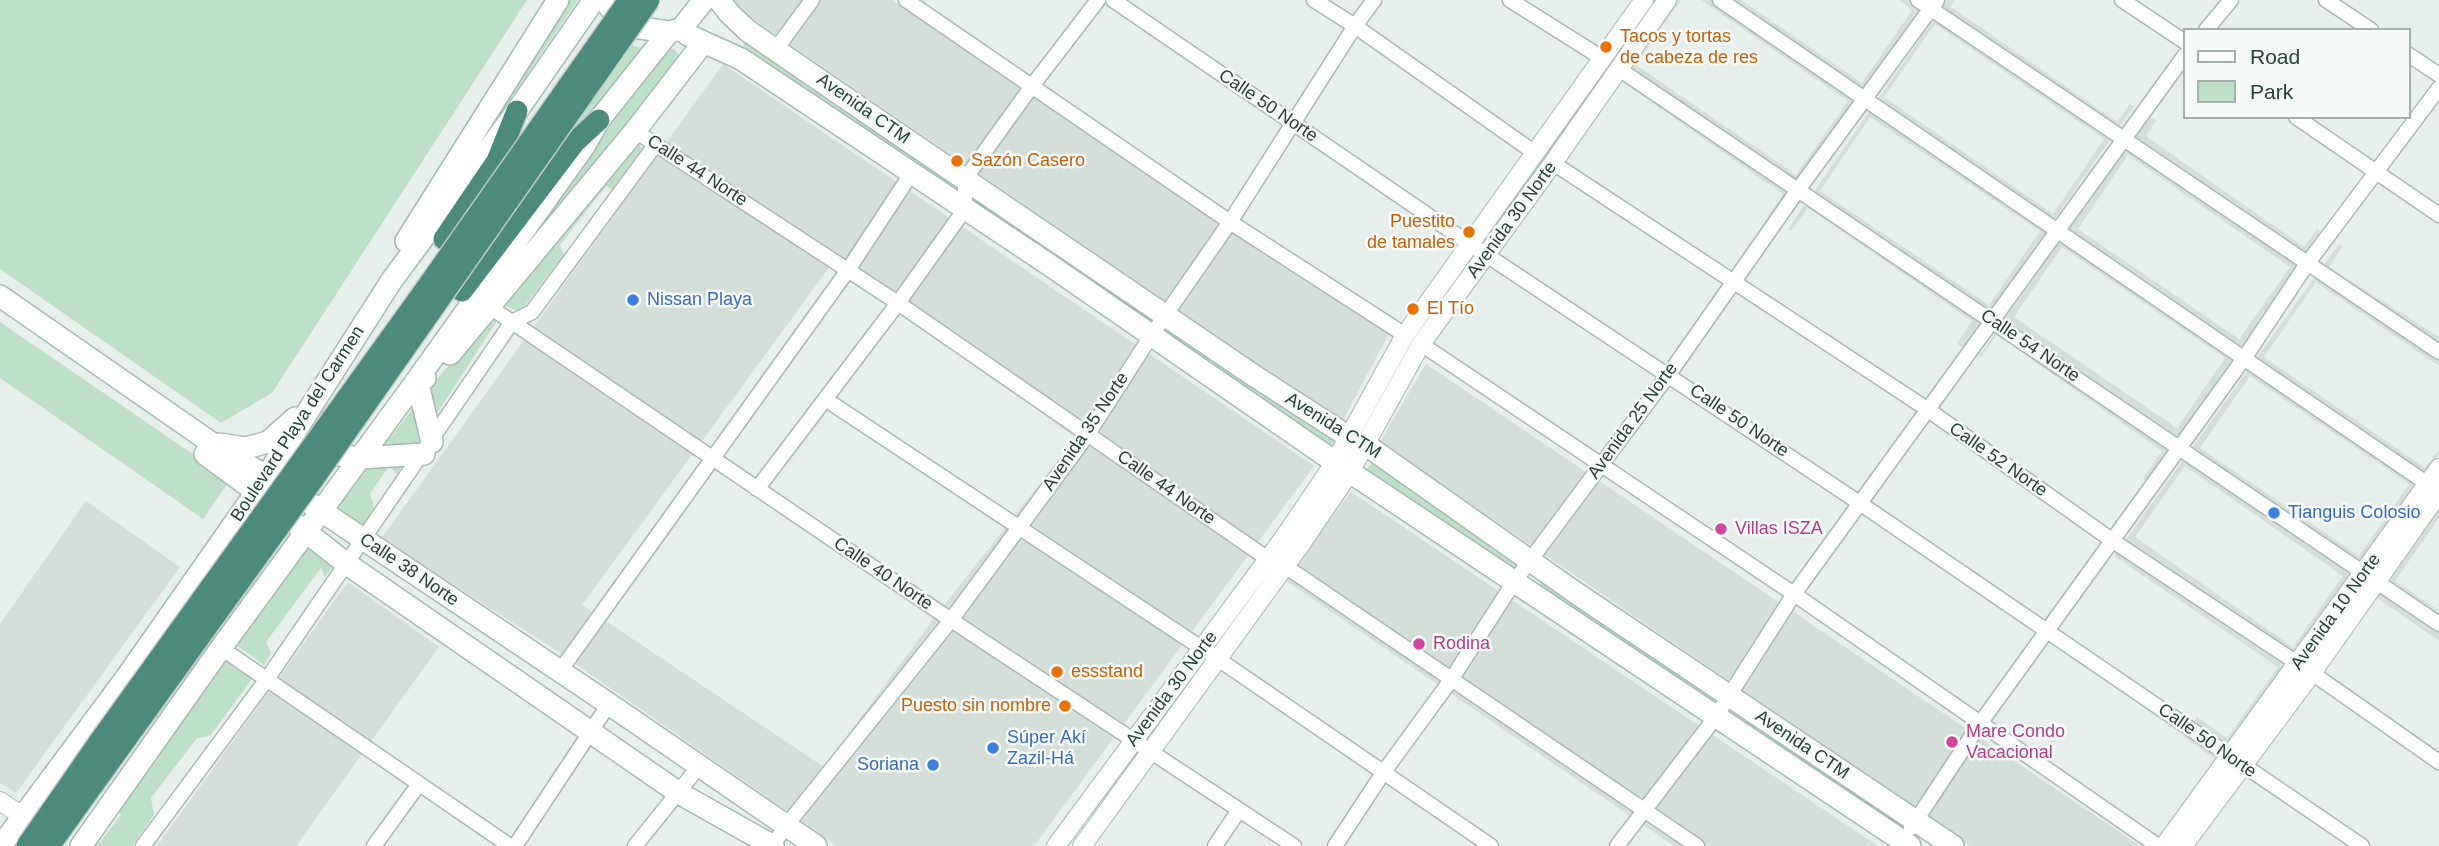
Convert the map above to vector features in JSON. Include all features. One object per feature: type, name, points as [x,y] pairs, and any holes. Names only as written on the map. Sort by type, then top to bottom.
[{"type":"highway","points":[[49,846],[113,758],[423,293],[629,0]]},
{"type":"highway","points":[[12,842],[68,770],[102,738],[299,480],[649,0]]},
{"type":"highway","points":[[299,480],[315,423],[497,161],[517,111]]},
{"type":"highway","points":[[299,480],[325,473],[475,298],[575,142],[599,120]]},
{"type":"highway","points":[[64,846],[100,794],[113,758]]},
{"type":"main road","points":[[392,280],[394,262],[400,251],[558,0]]},
{"type":"main road","name":"Boulevard Playa del Carmen","points":[[12,842],[22,816],[126,678],[262,484],[392,280],[517,111],[594,0]]},
{"type":"main road","points":[[605,0],[616,17],[633,27],[675,31]]},
{"type":"main road","points":[[599,120],[704,0]]},
{"type":"main road","name":"Avenida CTM","points":[[726,4],[748,31],[1165,316],[1357,441],[1728,697],[1953,846]]},
{"type":"main road","name":"Avenida CTM","points":[[675,31],[741,59],[1903,844]]},
{"type":"main road","points":[[81,846],[475,298],[635,131],[704,43]]},
{"type":"main road","name":"Calle 38 Norte","points":[[0,296],[213,444],[262,484],[305,532],[347,564],[679,793],[773,846]]},
{"type":"main road","name":"Calle 38 Norte","points":[[0,312],[191,443],[262,484],[321,510],[816,846]]},
{"type":"main road","points":[[311,406],[304,431],[316,446],[340,455],[360,458],[428,448],[417,380]]},
{"type":"main road","points":[[213,444],[246,448],[268,442],[311,406]]},
{"type":"main road","points":[[192,582],[211,572],[232,576],[241,587],[246,603],[245,617]]},
{"type":"main road","points":[[22,816],[64,846]]},
{"type":"street","points":[[776,49],[812,0]]},
{"type":"street","points":[[906,0],[1230,222],[1405,335]]},
{"type":"street","points":[[757,489],[898,303],[965,209],[965,179],[1098,0]]},
{"type":"street","name":"Calle 50 Norte","points":[[1113,0],[1470,244],[1861,503],[2362,846]]},
{"type":"street","points":[[1314,0],[1535,153]]},
{"type":"street","name":"Avenida 35 Norte","points":[[773,846],[786,825],[951,620],[1088,433],[1150,336],[1230,222],[1354,26],[1374,0]]},
{"type":"street","points":[[1510,0],[1602,58]]},
{"type":"street","name":"Avenida 30 Norte","points":[[1357,441],[1405,335],[1644,0]]},
{"type":"street","name":"Avenida 30 Norte","points":[[1357,441],[1422,344],[1667,0]]},
{"type":"street","points":[[1720,0],[2435,489]]},
{"type":"street","points":[[1918,0],[1934,4],[2124,139],[2439,352]]},
{"type":"street","points":[[2122,0],[2184,41]]},
{"type":"street","points":[[2208,28],[2231,0]]},
{"type":"street","points":[[2326,0],[2368,28]]},
{"type":"street","name":"Avenida 25 Norte","points":[[1335,846],[1383,773],[1451,680],[1514,582],[1668,374],[1934,4]]},
{"type":"street","points":[[1617,846],[1715,718],[1794,594],[2184,56]]},
{"type":"street","points":[[2411,56],[2439,75]]},
{"type":"street","name":"Calle 54 Norte","points":[[1619,68],[2439,624]]},
{"type":"street","points":[[1903,844],[1981,722],[2245,358],[2307,264],[2439,88]]},
{"type":"street","points":[[2299,119],[2439,215]]},
{"type":"street","name":"Calle 44 Norte","points":[[635,131],[898,303],[1276,563],[1697,846]]},
{"type":"street","points":[[143,846],[267,679],[512,323],[531,312],[656,144]]},
{"type":"street","name":"Calle 52 Norte","points":[[1553,163],[1927,410],[2113,541],[2439,762]]},
{"type":"street","points":[[560,671],[848,270],[911,174]]},
{"type":"street","name":"Calle 40 Norte","points":[[475,298],[951,620],[1294,846]]},
{"type":"street","points":[[1422,344],[1794,594],[2158,846]]},
{"type":"street","points":[[825,399],[1218,659],[1491,846]]},
{"type":"street","points":[[1342,467],[1357,441]]},
{"type":"street","name":"Avenida 30 Norte","points":[[1056,846],[1202,650],[1276,563],[1301,544],[1342,467]]},
{"type":"street","name":"Avenida 30 Norte","points":[[1082,846],[1218,659],[1276,563],[1342,467]]},
{"type":"street","name":"Avenida 10 Norte","points":[[2236,760],[2435,489],[2439,468]]},
{"type":"street","points":[[221,648],[510,846]]},
{"type":"street","points":[[516,846],[609,704]]},
{"type":"street","points":[[2164,846],[2236,760]]},
{"type":"street","points":[[2183,846],[2236,760]]},
{"type":"street","points":[[641,842],[700,765]]},
{"type":"street","points":[[374,846],[419,784]]},
{"type":"street","points":[[0,801],[22,816]]},
{"type":"street","points":[[1216,846],[1239,810]]},
{"type":"shaded area","points":[[735,0],[892,0],[1389,333],[1342,422],[732,5]]},
{"type":"shaded area","points":[[1673,0],[1681,0],[1636,65],[1796,175],[1848,101],[1701,0],[1741,0],[1862,83],[1912,10],[1899,0],[1927,0],[1773,218],[1769,215],[1783,194],[1618,79]]},
{"type":"shaded area","points":[[1947,0],[1955,0],[1951,7],[2117,122],[2130,104],[2134,106],[1964,348],[1957,343],[1972,321],[1808,208],[1791,231],[1788,229]],"holes":[[[1935,24],[2104,139],[2053,214],[1884,97]],[[1870,117],[2040,231],[1989,305],[1820,191]]]},
{"type":"shaded area","points":[[723,64],[1314,466],[1034,846],[837,846],[553,648],[381,539]],"holes":[[[836,258],[1076,438],[941,609],[824,767],[582,605]]]},
{"type":"shaded area","points":[[2149,116],[2156,120],[2146,136],[2304,247],[2317,229],[2323,233],[2147,482],[2143,478],[2162,451],[1997,335],[1981,357],[1979,356]],"holes":[[[2128,155],[2290,267],[2239,339],[2078,229]],[[2062,247],[2225,358],[2177,428],[2014,317]]]},
{"type":"shaded area","name":"Tianguis Colosio","points":[[2339,244],[2343,246],[2329,267],[2439,337],[2439,366],[2316,282],[2264,357],[2425,468],[2439,449],[2439,454],[2218,761],[2183,736],[2197,717],[2227,738],[2278,667],[2114,556]],"holes":[[[2250,376],[2409,484],[2359,556],[2200,448]],[[2185,466],[2343,576],[2293,647],[2135,537]]]},
{"type":"shaded area","points":[[1426,364],[2140,846],[1970,846],[1380,442]]},
{"type":"shaded area","points":[[1351,492],[1878,846],[1674,846],[1285,580]]},
{"type":"shaded area","points":[[86,501],[180,567],[16,793],[0,783],[0,624]]},
{"type":"shaded area","name":"Tianguis Colosio","points":[[2439,507],[2439,518],[2395,581],[2439,611],[2439,641],[2376,597]]},
{"type":"shaded area","points":[[348,582],[439,647],[296,846],[157,846]]},
{"type":"green space","points":[[0,0],[527,0],[272,393],[221,423],[0,269]]},
{"type":"green space","points":[[564,0],[578,0],[443,198]]},
{"type":"green space","points":[[1654,0],[1659,0],[1487,235],[1539,155]]},
{"type":"green space","points":[[748,42],[955,181],[952,188],[743,49],[744,43]]},
{"type":"green space","points":[[632,45],[645,49],[471,269],[567,136]]},
{"type":"green space","points":[[666,49],[674,49],[680,55],[680,65],[504,277],[623,103]]},
{"type":"green space","points":[[637,141],[642,149],[612,189],[606,186],[560,245],[564,255],[520,312],[504,305],[506,296]]},
{"type":"green space","points":[[981,202],[1152,317],[1148,321],[978,207]]},
{"type":"green space","points":[[491,316],[497,321],[432,421],[426,392]]},
{"type":"green space","points":[[0,322],[203,461],[228,483],[203,519],[0,378]]},
{"type":"green space","points":[[1168,327],[1335,439],[1333,445],[1329,446],[1167,337],[1165,332]]},
{"type":"green space","points":[[418,402],[424,433],[414,449],[379,452]]},
{"type":"green space","points":[[406,460],[397,474],[389,466],[370,494],[375,509],[360,529],[341,515],[338,502],[367,464]]},
{"type":"green space","points":[[1372,463],[1518,564],[1520,569],[1517,572],[1368,472],[1366,469]]},
{"type":"green space","points":[[307,547],[333,566],[325,577],[321,568],[266,642],[271,653],[264,665],[235,644]]},
{"type":"green space","points":[[1541,583],[1716,698],[1712,703],[1538,586]]},
{"type":"green space","points":[[226,657],[252,675],[252,679],[210,736],[197,738],[151,798],[154,815],[132,846],[88,846],[91,841],[100,842],[121,815],[118,812]]},
{"type":"green space","points":[[1732,709],[1899,821],[1900,826],[1897,828],[1729,714]]},
{"type":"place","name":"Tacos y tortas de cabeza de res","points":[[1606,47]]},
{"type":"place","name":"Sazón Casero","points":[[957,161]]},
{"type":"place","name":"Puestito de tamales","points":[[1469,232]]},
{"type":"place","name":"Nissan Playa","points":[[633,300]]},
{"type":"place","name":"El Tío","points":[[1413,309]]},
{"type":"place","name":"Tianguis Colosio","points":[[2274,513]]},
{"type":"place","name":"Villas ISZA","points":[[1721,529]]},
{"type":"place","name":"Rodina","points":[[1419,644]]},
{"type":"place","name":"essstand","points":[[1057,672]]},
{"type":"place","name":"Puesto sin nombre","points":[[1065,706]]},
{"type":"place","name":"Mare Condo Vacacional","points":[[1952,742]]},
{"type":"place","name":"Súper Akí Zazil-Há","points":[[993,748]]},
{"type":"place","name":"Soriana","points":[[933,765]]}]
